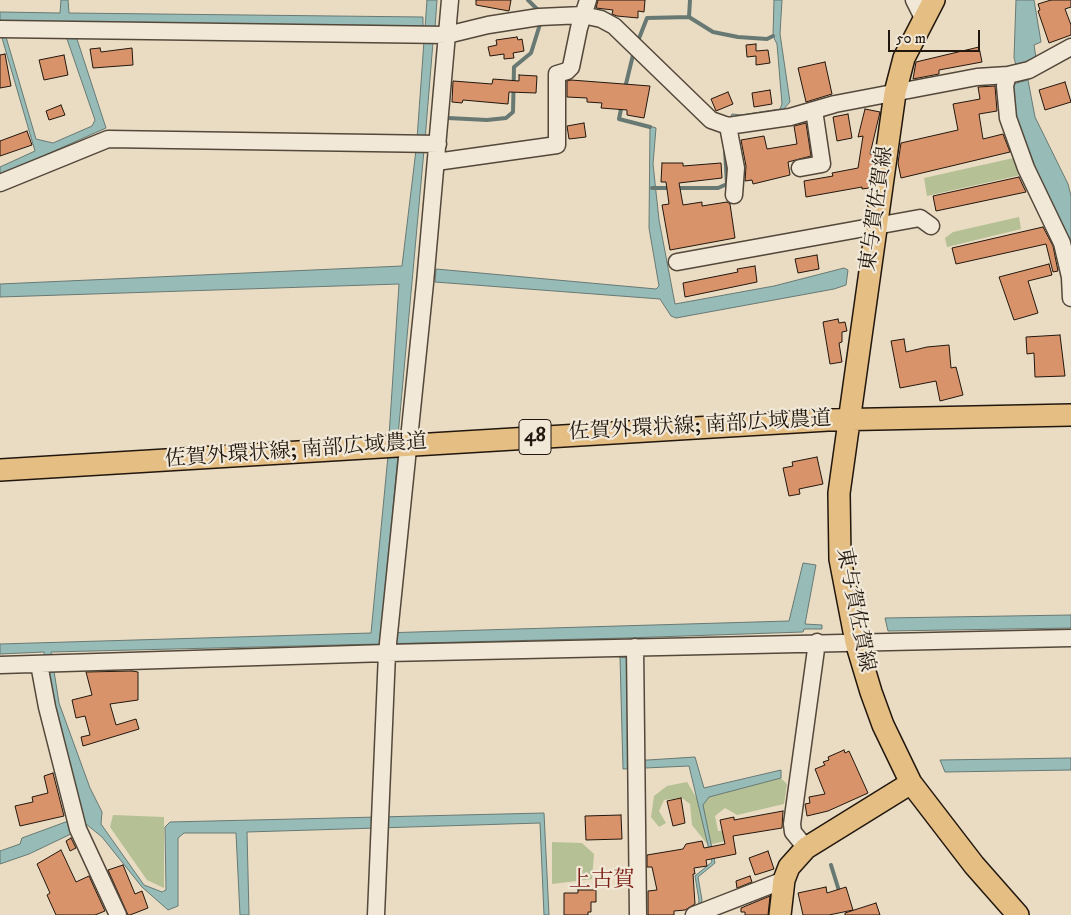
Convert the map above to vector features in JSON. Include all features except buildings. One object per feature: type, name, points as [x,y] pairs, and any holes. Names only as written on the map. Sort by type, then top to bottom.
[{"type":"main road","name":"東与賀佐賀線","points":[[934,0],[919,9],[895,93],[839,493],[840,559],[856,642],[883,724],[911,783],[974,865],[1018,915]]},
{"type":"main road","name":"佐賀外環状線; 南部広域農道","points":[[0,470],[848,419],[1071,414]]},
{"type":"main road","points":[[780,915],[784,880],[789,867],[806,848],[911,783]]},
{"type":"street","points":[[376,915],[387,650],[438,144],[450,0]]},
{"type":"street","points":[[436,162],[557,145],[557,74],[567,71],[571,67],[586,8]]},
{"type":"street","points":[[0,28],[447,35],[488,25],[586,8],[614,26],[710,120],[728,126],[757,123],[977,77],[1008,76],[1029,70],[1071,47]]},
{"type":"street","points":[[1008,76],[1005,86],[1008,118],[1026,168],[1062,243],[1070,277],[1071,298]]},
{"type":"street","points":[[800,168],[822,164],[814,110]]},
{"type":"street","points":[[728,126],[736,168],[734,195]]},
{"type":"street","points":[[0,183],[108,139],[438,144]]},
{"type":"street","points":[[677,262],[920,218],[931,226]]},
{"type":"street","points":[[0,665],[387,650],[1071,638]]},
{"type":"street","points":[[806,848],[793,832],[792,824],[817,642]]},
{"type":"street","points":[[635,647],[638,915]]},
{"type":"street","points":[[46,664],[47,707],[78,824],[118,915]]},
{"type":"street","points":[[700,913],[784,880]]},
{"type":"green space","points":[[1018,157],[1025,174],[927,196],[924,178]]},
{"type":"green space","points":[[1019,217],[1021,229],[947,247],[945,238],[953,232]]},
{"type":"green space","points":[[781,778],[787,784],[784,804],[737,815],[725,808],[715,816],[718,831],[732,830],[734,839],[708,845],[692,825],[690,804],[682,798],[664,800],[659,811],[666,823],[659,827],[651,817],[654,796],[667,786],[687,782],[699,802],[708,797]]},
{"type":"green space","points":[[113,815],[164,817],[164,888],[147,880],[110,827]]},
{"type":"green space","points":[[552,842],[582,843],[594,854],[592,879],[552,884]]},
{"type":"water","points":[[61,0],[68,0],[69,13],[423,17],[423,26],[0,21],[0,12],[60,13]]},
{"type":"water","points":[[427,0],[437,0],[435,28],[425,28]]},
{"type":"water","points":[[774,0],[782,0],[780,34],[790,102],[781,112],[730,118],[732,114],[741,115],[780,109],[782,104],[777,44],[773,36]]},
{"type":"water","points":[[1016,0],[1034,0],[1041,42],[1034,45],[1036,58],[1025,62],[1026,66],[1016,65],[1014,58]]},
{"type":"water","points":[[66,36],[76,36],[106,128],[0,175],[0,167],[35,151],[2,38],[6,37],[36,139],[53,143],[92,126],[95,120]]},
{"type":"water","points":[[424,41],[433,42],[425,140],[417,139]]},
{"type":"water","points":[[1028,80],[1035,117],[1068,184],[1071,196],[1071,256],[1045,195],[1030,153],[1013,116],[1013,84]]},
{"type":"water","points":[[650,126],[656,128],[653,164],[659,220],[675,304],[774,286],[844,268],[848,270],[846,285],[834,289],[676,318],[671,316],[660,299],[435,282],[436,269],[656,289],[659,286],[649,228]]},
{"type":"water","points":[[416,150],[424,150],[398,436],[389,436],[399,284],[0,297],[0,284],[402,266]]},
{"type":"water","points":[[388,456],[398,456],[381,633],[789,621],[803,563],[816,565],[805,624],[822,625],[822,629],[804,629],[803,632],[625,638],[51,652],[59,703],[90,788],[102,812],[101,824],[144,885],[162,892],[166,890],[165,827],[170,822],[544,813],[549,915],[544,915],[540,823],[247,832],[249,915],[240,915],[236,833],[184,833],[178,838],[178,906],[168,910],[142,887],[102,837],[86,824],[73,833],[29,854],[0,864],[0,851],[20,844],[22,838],[71,820],[73,824],[84,818],[53,712],[44,652],[0,654],[0,644],[371,633]]},
{"type":"water","points":[[1071,615],[1071,628],[888,631],[885,618]]},
{"type":"water","points":[[620,657],[628,657],[632,761],[695,757],[704,788],[781,770],[781,778],[709,797],[703,805],[715,863],[698,877],[702,900],[700,908],[698,908],[699,900],[695,876],[712,862],[689,766],[623,769]]},
{"type":"water","points":[[1071,758],[1071,770],[945,772],[940,760]]},
{"type":"waterway","points":[[528,0],[538,10]]},
{"type":"waterway","points":[[690,0],[689,17],[713,32],[738,37],[767,39],[773,36]]},
{"type":"waterway","points":[[638,41],[647,18],[689,17]]},
{"type":"waterway","points":[[448,118],[487,120],[506,118],[513,112],[514,67],[531,53],[541,21]]},
{"type":"waterway","points":[[625,88],[633,55]]},
{"type":"waterway","points":[[622,104],[619,119],[650,127]]},
{"type":"waterway","points":[[652,188],[718,188],[727,184],[725,150]]},
{"type":"waterway","points":[[831,865],[840,894]]},
{"type":"district","name":"上古賀","points":[[602,881]]}]
